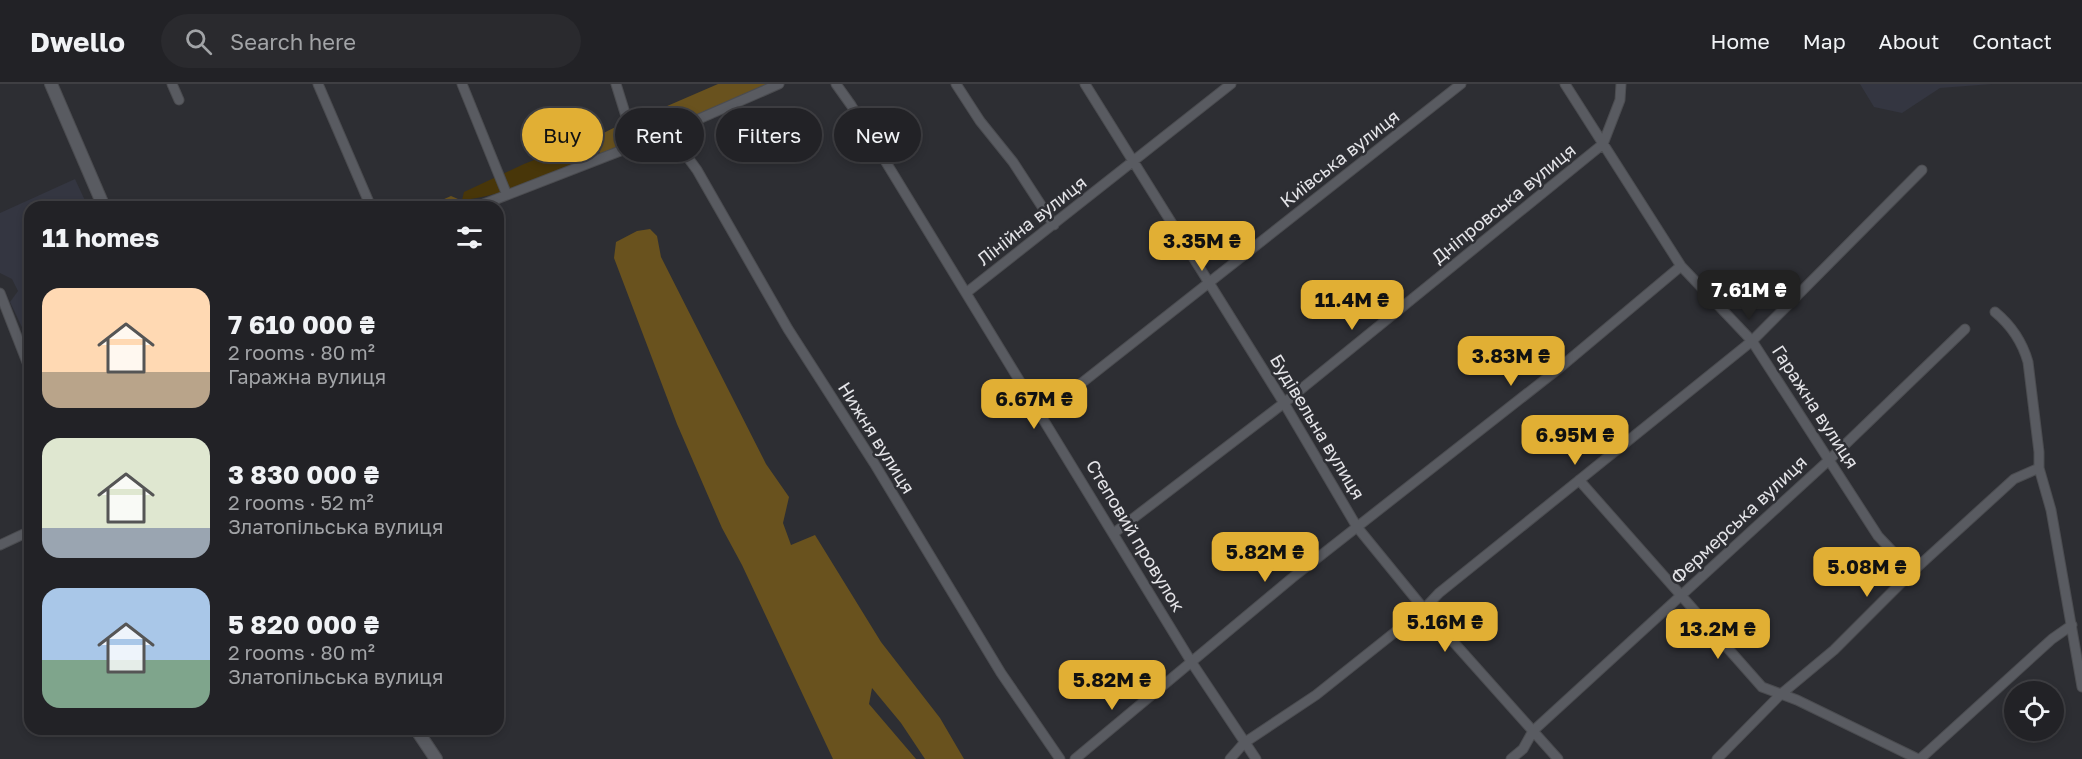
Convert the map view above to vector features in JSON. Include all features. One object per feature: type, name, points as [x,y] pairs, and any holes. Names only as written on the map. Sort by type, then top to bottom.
[{"type":"street","points":[[51,84],[101,201]]},
{"type":"street","points":[[172,84],[179,100]]},
{"type":"street","points":[[318,84],[368,201]]},
{"type":"street","points":[[462,84],[507,195]]},
{"type":"street","points":[[616,84],[623,108]]},
{"type":"street","points":[[704,117],[779,84]]},
{"type":"street","name":"Степовий провулок","points":[[836,84],[1192,663],[1256,759]]},
{"type":"street","points":[[956,84],[980,121],[1013,162],[1054,225]]},
{"type":"street","name":"Будівельна вулиця","points":[[1085,84],[1284,404],[1357,527],[1424,609],[1558,759]]},
{"type":"street","name":"Лінійна вулиця","points":[[966,293],[1231,84]]},
{"type":"street","name":"Київська вулиця","points":[[1041,415],[1461,84]]},
{"type":"street","name":"Гаражна вулиця","points":[[1565,84],[1681,266],[1752,341],[1878,536],[1912,572]]},
{"type":"street","points":[[1603,144],[1620,100],[1621,84]]},
{"type":"street","name":"Дніпровська вулиця","points":[[1114,533],[1284,404],[1603,144]]},
{"type":"street","points":[[492,201],[615,153]]},
{"type":"street","name":"Нижня вулиця","points":[[691,162],[788,329],[874,463],[995,663],[1060,759]]},
{"type":"street","points":[[1230,759],[1244,743],[1316,695],[1424,609],[1439,593],[1752,341],[1922,170]]},
{"type":"street","points":[[1075,759],[1357,527],[1557,370],[1681,266]]},
{"type":"street","points":[[0,292],[24,354]]},
{"type":"street","points":[[1995,312],[2011,325],[2028,362],[2039,468],[2051,510],[2082,687]]},
{"type":"street","name":"Фермерська вулиця","points":[[1511,759],[1524,749],[1533,731],[1829,460],[1965,329]]},
{"type":"street","points":[[1717,759],[1780,696],[1834,650],[1912,572],[2014,479],[2039,468]]},
{"type":"street","points":[[1579,480],[1680,597],[1762,687],[1780,696],[1797,700],[1919,759],[2052,639],[2072,626]]},
{"type":"street","points":[[0,545],[24,534]]},
{"type":"street","points":[[420,735],[436,759]]},
{"type":"shaded area","points":[[718,84],[768,84],[704,112],[704,108],[663,108]]},
{"type":"shaded area","points":[[1860,84],[1992,84],[1940,88],[1902,113],[1874,107]]},
{"type":"shaded area","points":[[615,128],[615,150],[603,155],[603,133]]},
{"type":"shaded area","points":[[529,162],[576,162],[512,189],[462,200],[464,192]]},
{"type":"shaded area","points":[[75,179],[85,201],[26,201]]},
{"type":"shaded area","points":[[451,196],[458,201],[440,201]]},
{"type":"shaded area","points":[[24,202],[24,331],[10,302],[18,291],[12,279],[0,273],[0,213]]},
{"type":"shaded area","points":[[650,229],[657,236],[661,257],[766,464],[789,497],[783,523],[791,545],[815,535],[881,642],[940,718],[964,759],[925,759],[901,723],[872,688],[869,704],[916,759],[833,759],[742,565],[722,528],[677,424],[614,258],[616,242],[637,231]]}]
